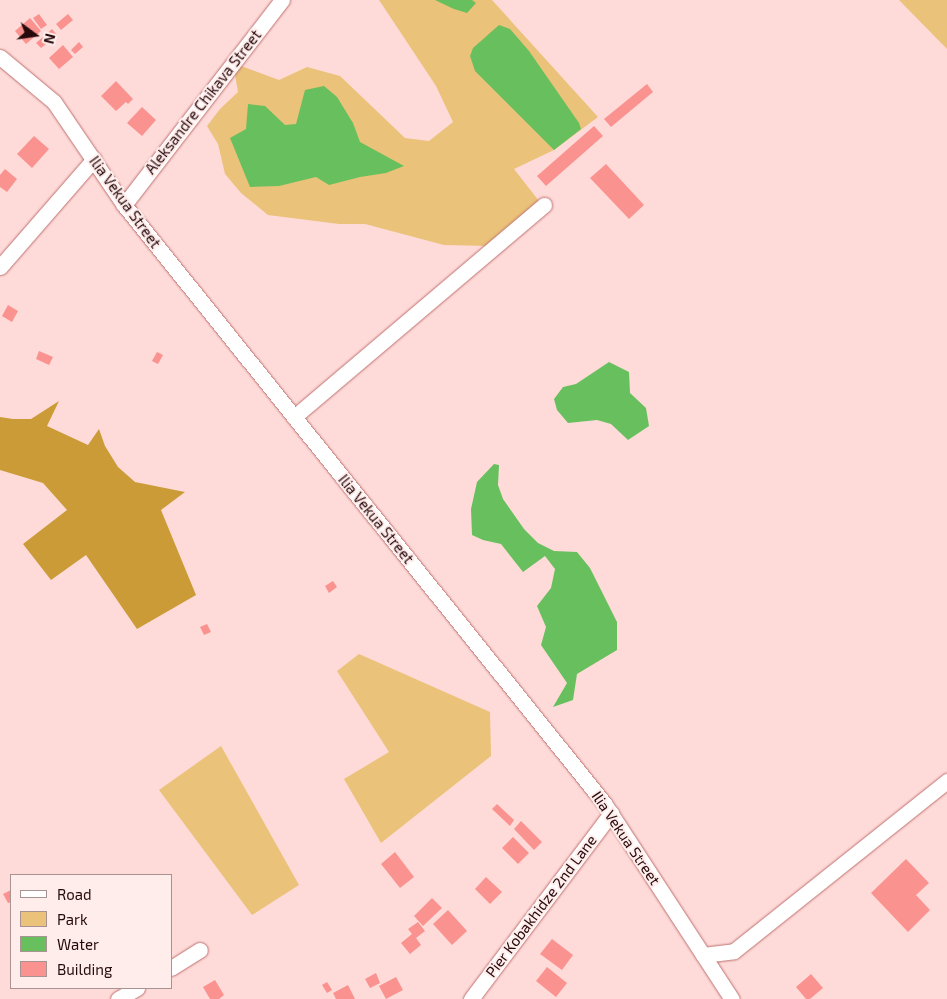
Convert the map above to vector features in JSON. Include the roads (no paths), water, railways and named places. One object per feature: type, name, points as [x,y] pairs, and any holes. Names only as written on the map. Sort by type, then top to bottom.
[{"type":"street","name":"Aleksandre Chikava Street","points":[[124,205],[282,0]]},
{"type":"street","name":"Ilia Vekua Street","points":[[0,57],[54,102],[124,205],[611,814],[732,999]]},
{"type":"street","points":[[0,267],[94,159]]},
{"type":"street","points":[[294,417],[544,205]]},
{"type":"street","points":[[703,955],[734,950],[947,781]]},
{"type":"street","name":"Pier Kobakhidze 2nd Lane","points":[[471,999],[611,814]]},
{"type":"street","points":[[172,967],[200,950]]},
{"type":"street","points":[[118,999],[135,989]]},
{"type":"water","points":[[435,0],[472,0],[476,3],[467,13]]},
{"type":"water","points":[[499,25],[510,29],[529,51],[579,123],[581,129],[554,150],[475,71],[470,56],[473,48]]},
{"type":"water","points":[[324,86],[337,97],[353,123],[360,142],[404,166],[386,173],[329,185],[316,177],[279,186],[250,187],[230,138],[246,129],[248,104],[265,106],[285,125],[296,124],[305,90]]},
{"type":"water","points":[[609,362],[629,372],[630,393],[646,408],[649,426],[628,440],[611,424],[597,420],[568,423],[557,410],[554,399],[563,387],[576,384]]},
{"type":"water","points":[[494,464],[499,465],[498,485],[503,499],[524,529],[538,543],[554,551],[577,552],[590,568],[617,622],[617,650],[577,674],[573,700],[553,707],[567,683],[541,645],[546,627],[537,606],[551,588],[555,569],[545,556],[523,572],[501,544],[483,540],[472,535],[471,509],[477,482]]}]
